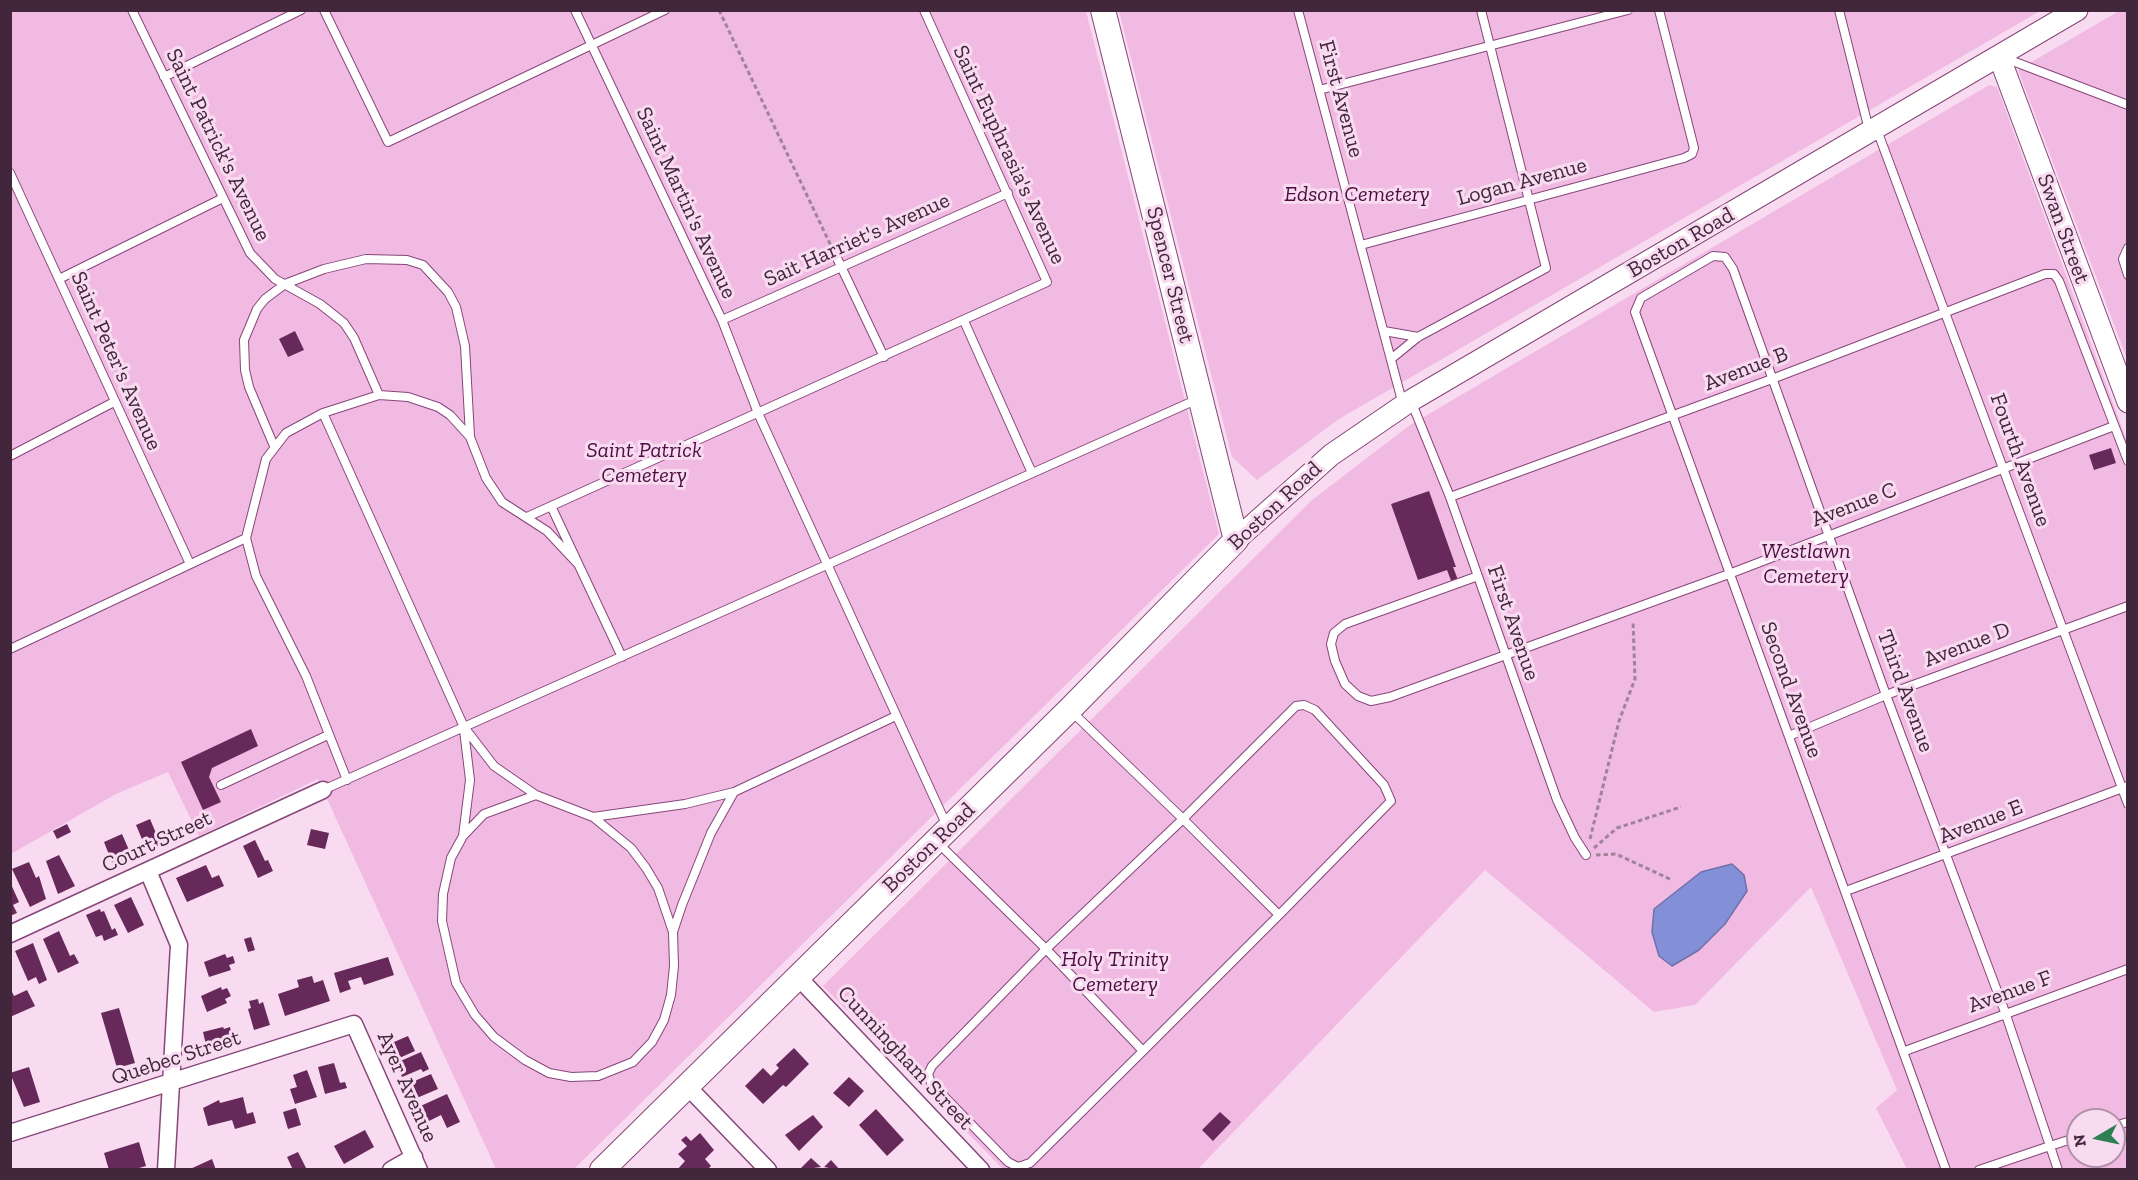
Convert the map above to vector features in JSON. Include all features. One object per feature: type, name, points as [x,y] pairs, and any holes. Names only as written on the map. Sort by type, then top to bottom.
[{"type":"main road","name":"Spencer Street","points":[[1103,10],[1236,540]]},
{"type":"main road","name":"Boston Road","points":[[602,1170],[1070,709],[1236,540]]},
{"type":"street","name":"Boston Road","points":[[1236,540],[1330,455],[1407,403],[2077,10]]},
{"type":"street","name":"Swan Street","points":[[1999,56],[2127,402]]},
{"type":"street","name":"Court Street","points":[[10,934],[323,790]]},
{"type":"street","points":[[148,871],[179,945],[173,1084],[166,1170]]},
{"type":"street","name":"Cunningham Street","points":[[798,977],[981,1170]]},
{"type":"street","name":"Quebec Street","points":[[10,1133],[173,1084],[354,1024]]},
{"type":"street","name":"Ayer Avenue","points":[[354,1024],[416,1163]]},
{"type":"street","points":[[687,1086],[768,1170]]},
{"type":"street","points":[[391,1170],[416,1163]]},
{"type":"lane","name":"Saint Patrick's Avenue","points":[[132,10],[250,253],[266,272],[334,313],[344,323],[354,338],[379,395]]},
{"type":"lane","points":[[164,77],[301,10]]},
{"type":"lane","points":[[324,10],[388,142],[665,10]]},
{"type":"lane","name":"Saint Martin's Avenue","points":[[575,10],[722,320],[758,413],[896,716],[942,835]]},
{"type":"lane","name":"Saint Euphrasia's Avenue","points":[[924,10],[1047,282],[964,321]]},
{"type":"lane","name":"First Avenue","points":[[1298,10],[1391,359],[1407,403],[1427,435],[1561,810],[1586,855]]},
{"type":"lane","points":[[1391,359],[1418,337],[1546,268],[1481,10]]},
{"type":"lane","points":[[1319,90],[1628,10]]},
{"type":"lane","name":"Logan Avenue","points":[[1361,245],[1692,154],[1694,148],[1659,10]]},
{"type":"lane","name":"Fourth Avenue","points":[[1839,10],[1873,131],[1945,310],[2062,628],[2124,787],[2127,804]]},
{"type":"lane","points":[[1999,56],[2127,105]]},
{"type":"lane","name":"Saint Peter's Avenue","points":[[10,173],[190,564]]},
{"type":"lane","name":"Sait Harriet's Avenue","points":[[722,320],[1008,193]]},
{"type":"lane","points":[[59,279],[223,198]]},
{"type":"lane","points":[[2127,248],[2123,259],[2127,275]]},
{"type":"lane","name":"Second Avenue","points":[[1719,254],[1641,298],[1635,306],[1671,416],[1905,1051],[1946,1170]]},
{"type":"lane","name":"Third Avenue","points":[[1719,254],[1725,257],[1733,268],[1886,695],[2005,1012],[2058,1170]]},
{"type":"lane","points":[[837,258],[884,357]]},
{"type":"lane","points":[[274,446],[249,387],[245,370],[244,340],[257,309],[265,299],[285,284],[324,269],[366,259],[407,260],[423,265],[437,277],[456,307],[465,346],[470,437]]},
{"type":"lane","name":"Avenue B","points":[[1450,497],[1772,379],[1945,310],[2045,274],[2054,274],[2059,281],[2115,426]]},
{"type":"lane","points":[[527,517],[964,321],[1032,473]]},
{"type":"lane","points":[[1384,331],[1418,337]]},
{"type":"lane","points":[[347,780],[306,676],[256,576],[246,538],[266,459],[286,433],[324,413],[379,395],[408,397],[438,407],[450,415],[470,437],[494,491],[502,502],[558,540],[578,564]]},
{"type":"lane","points":[[323,790],[1201,397]]},
{"type":"lane","points":[[10,456],[114,402]]},
{"type":"lane","points":[[324,413],[464,727],[495,766],[536,795],[593,817],[631,848],[658,888],[673,932],[674,966],[671,995],[664,1020],[652,1042],[633,1062],[598,1076],[571,1077],[549,1073],[525,1060],[494,1036],[475,1015],[456,983],[442,921],[443,894],[451,858],[463,836],[484,814],[536,795]]},
{"type":"lane","points":[[2115,426],[2127,461]]},
{"type":"lane","name":"Avenue C","points":[[1478,576],[1345,624],[1334,633],[1332,644],[1335,661],[1345,684],[1358,696],[1371,701],[1390,697],[1729,574],[1829,533],[2115,426]]},
{"type":"lane","points":[[551,506],[622,657]]},
{"type":"lane","points":[[10,649],[246,538]]},
{"type":"lane","name":"Avenue D","points":[[1789,736],[1886,695],[2062,628],[2127,606]]},
{"type":"lane","points":[[1304,705],[1315,710],[1384,785],[1392,801],[1030,1163],[1018,1167],[1008,1162],[931,1083],[928,1074],[932,1065],[1046,949],[1183,819],[1296,706],[1304,705]]},
{"type":"lane","points":[[1070,709],[1279,915]]},
{"type":"lane","points":[[593,817],[685,804],[734,792],[896,716]]},
{"type":"lane","points":[[463,836],[470,780],[464,727]]},
{"type":"lane","points":[[221,784],[328,735]]},
{"type":"lane","name":"Avenue E","points":[[1846,891],[2124,787]]},
{"type":"lane","points":[[673,932],[692,873],[711,832],[734,792]]},
{"type":"lane","points":[[942,835],[1143,1051]]},
{"type":"lane","name":"Avenue F","points":[[1905,1051],[2005,1012],[2127,969]]},
{"type":"lane","points":[[1978,1170],[2066,1141]]},
{"type":"path","points":[[719,10],[837,258]]},
{"type":"path","points":[[1586,855],[1618,721],[1635,679],[1633,608]]},
{"type":"path","points":[[1586,855],[1617,828],[1681,807]]},
{"type":"path","points":[[1586,855],[1616,854],[1672,880]]},
{"type":"green space","name":"Saint Patrick Cemetery","points":[[11,11],[1086,11],[1219,534],[574,1169],[496,1169],[318,779],[199,836],[168,772],[116,794],[11,854]]},
{"type":"green space","name":"Edson Cemetery","points":[[1119,11],[2040,11],[1339,419],[1257,480],[1232,457]]},
{"type":"green space","points":[[2119,11],[2127,11],[2127,359],[2018,70]]},
{"type":"green space","name":"Westlawn Cemetery","points":[[1989,85],[1997,87],[2127,441],[2127,1169],[1907,1169],[1876,1108],[1897,1090],[1811,887],[1695,1005],[1654,1012],[1485,870],[1198,1169],[1003,1169],[823,986],[1312,500],[1410,425]]},
{"type":"water","points":[[1732,864],[1744,875],[1747,891],[1725,924],[1699,950],[1672,966],[1659,956],[1652,932],[1654,909],[1701,872]]},
{"type":"building","points":[[295,331],[304,350],[288,357],[279,339]]},
{"type":"building","points":[[2111,448],[2116,463],[2094,470],[2089,455]]},
{"type":"building","points":[[1429,491],[1456,567],[1453,567],[1458,580],[1452,583],[1447,570],[1418,580],[1391,504]]},
{"type":"building","points":[[251,729],[258,746],[212,768],[209,777],[221,802],[203,810],[181,762]]},
{"type":"building","points":[[150,819],[161,845],[147,851],[136,825]]},
{"type":"building","points":[[67,824],[71,832],[57,839],[53,831]]},
{"type":"building","points":[[311,829],[329,833],[325,849],[307,845]]},
{"type":"building","points":[[122,834],[132,857],[124,860],[126,865],[115,870],[104,842]]},
{"type":"building","points":[[255,840],[265,861],[268,860],[273,871],[258,878],[243,846]]},
{"type":"building","points":[[59,855],[75,886],[58,894],[46,861]]},
{"type":"building","points":[[29,862],[36,878],[39,876],[46,899],[30,907],[12,869]]},
{"type":"building","points":[[206,865],[212,878],[219,875],[224,886],[187,902],[176,878]]},
{"type":"building","points":[[10,882],[19,902],[13,905],[17,913],[10,916]]},
{"type":"building","points":[[131,897],[144,925],[128,933],[114,905]]},
{"type":"building","points":[[100,909],[101,912],[104,911],[112,930],[115,928],[118,935],[104,941],[102,935],[96,937],[86,915]]},
{"type":"building","points":[[59,931],[70,956],[74,954],[79,963],[58,973],[43,939]]},
{"type":"building","points":[[251,937],[255,950],[248,952],[244,939]]},
{"type":"building","points":[[33,943],[47,980],[39,984],[36,977],[28,981],[15,951]]},
{"type":"building","points":[[225,954],[227,958],[233,956],[235,963],[229,965],[231,970],[209,977],[204,962]]},
{"type":"building","points":[[388,957],[394,975],[364,985],[361,977],[348,981],[351,989],[340,993],[334,973]]},
{"type":"building","points":[[312,976],[314,983],[323,980],[330,1001],[285,1016],[278,994],[299,987],[297,980]]},
{"type":"building","points":[[221,987],[222,990],[227,988],[231,996],[225,999],[227,1003],[207,1012],[201,996]]},
{"type":"building","points":[[10,988],[14,996],[27,990],[35,1006],[10,1017]]},
{"type":"building","points":[[258,999],[259,1004],[263,1002],[270,1025],[254,1030],[248,1009],[251,1008],[249,1001]]},
{"type":"building","points":[[119,1008],[135,1063],[117,1068],[101,1013]]},
{"type":"building","points":[[223,1027],[224,1029],[230,1027],[232,1036],[227,1038],[228,1044],[207,1049],[203,1032]]},
{"type":"building","points":[[408,1036],[415,1051],[395,1060],[387,1045]]},
{"type":"building","points":[[794,1048],[809,1064],[786,1087],[783,1085],[763,1104],[745,1086],[763,1068],[771,1076],[779,1068],[776,1065]]},
{"type":"building","points":[[421,1052],[429,1069],[423,1072],[421,1069],[402,1077],[396,1063]]},
{"type":"building","points":[[334,1063],[340,1083],[345,1082],[347,1088],[325,1094],[318,1067]]},
{"type":"building","points":[[29,1067],[40,1102],[24,1107],[10,1073]]},
{"type":"building","points":[[307,1070],[317,1097],[295,1104],[290,1089],[297,1087],[293,1075]]},
{"type":"building","points":[[431,1074],[438,1089],[412,1100],[405,1085]]},
{"type":"building","points":[[849,1077],[864,1091],[849,1107],[833,1093]]},
{"type":"building","points":[[447,1094],[460,1122],[447,1128],[441,1115],[423,1124],[416,1108]]},
{"type":"building","points":[[243,1097],[247,1114],[253,1112],[256,1123],[235,1129],[232,1120],[208,1126],[203,1108],[219,1100],[220,1103]]},
{"type":"building","points":[[296,1108],[301,1125],[288,1129],[283,1112]]},
{"type":"building","points":[[876,1109],[904,1140],[887,1156],[859,1125]]},
{"type":"building","points":[[1220,1112],[1231,1122],[1213,1141],[1202,1130]]},
{"type":"building","points":[[813,1115],[823,1127],[799,1151],[785,1135]]},
{"type":"building","points":[[365,1130],[374,1147],[344,1164],[334,1146]]},
{"type":"building","points":[[700,1133],[714,1150],[705,1159],[711,1166],[707,1170],[677,1170],[685,1161],[678,1154],[687,1146],[681,1140],[686,1136],[691,1141]]},
{"type":"building","points":[[139,1142],[146,1166],[132,1170],[109,1170],[104,1153]]},
{"type":"building","points":[[298,1152],[306,1168],[293,1170],[287,1157]]},
{"type":"building","points":[[811,1158],[821,1167],[799,1170]]},
{"type":"building","points":[[212,1159],[216,1170],[188,1170]]},
{"type":"building","points":[[831,1160],[840,1170],[824,1167]]},
{"type":"park label","name":"Holy Trinity Cemetery","points":[[1115,972]]}]
